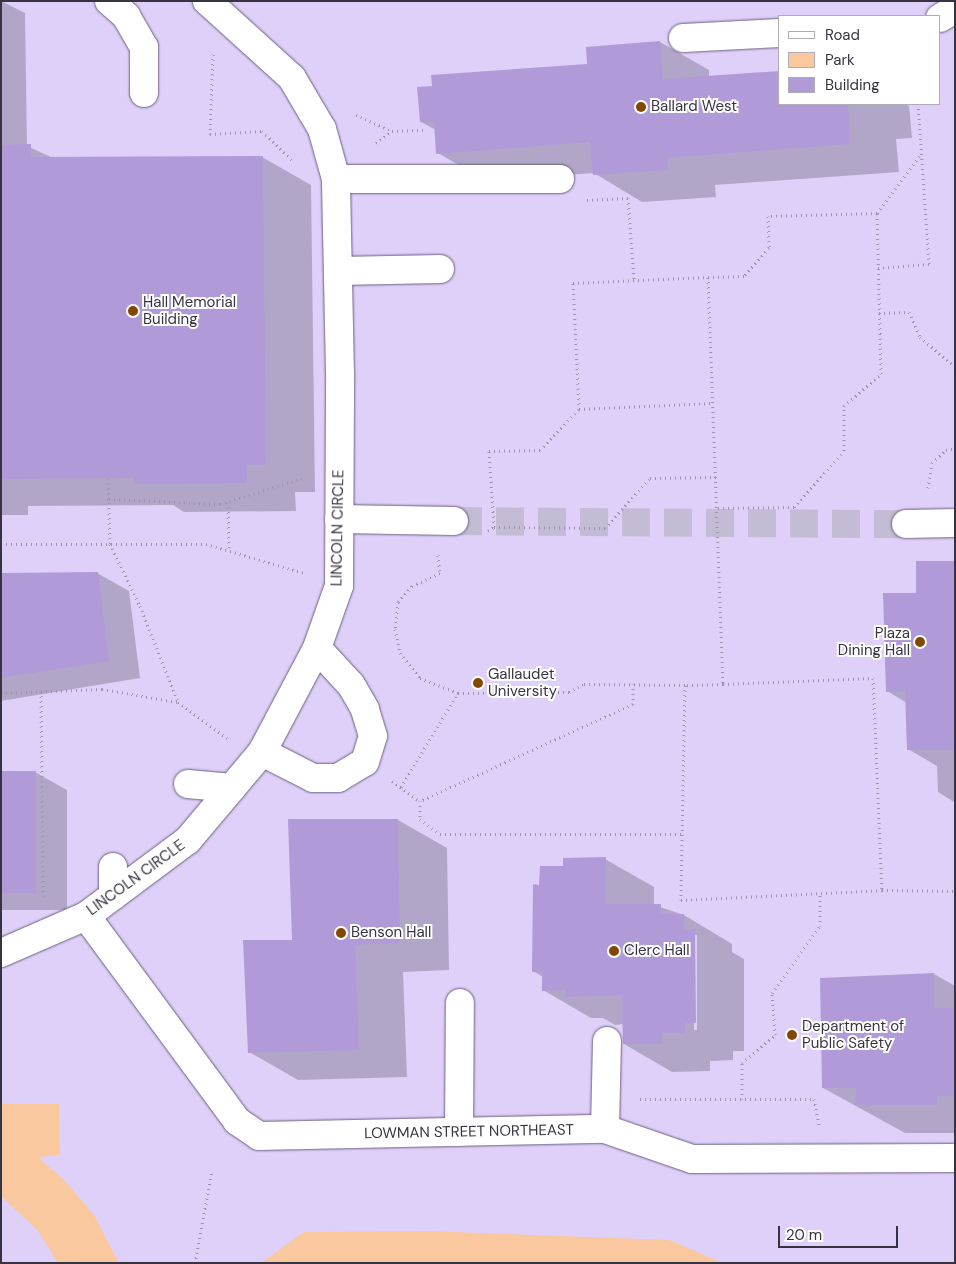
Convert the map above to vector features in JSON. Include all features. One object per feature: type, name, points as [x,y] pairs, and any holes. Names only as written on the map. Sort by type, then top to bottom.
[{"type":"street","points":[[109,1],[126,16],[144,47],[144,93]]},
{"type":"street","name":"LINCOLN CIRCLE","points":[[1,953],[86,916],[188,840],[262,752],[317,648],[339,586],[339,271],[336,179],[322,128],[292,78],[207,1]]},
{"type":"street","points":[[941,17],[955,10]]},
{"type":"street","points":[[684,38],[778,33]]},
{"type":"street","points":[[336,179],[560,179]]},
{"type":"street","points":[[339,271],[440,269]]},
{"type":"street","points":[[339,519],[454,521]]},
{"type":"street","points":[[262,752],[313,778],[338,778],[365,762],[373,736],[366,709],[351,685],[317,648]]},
{"type":"street","points":[[188,784],[232,788]]},
{"type":"street","points":[[113,867],[113,896]]},
{"type":"street","name":"LOWMAN STREET NORTHEAST","points":[[86,916],[237,1121],[259,1136],[605,1129],[692,1160],[955,1158]]},
{"type":"street","points":[[459,1132],[460,1003]]},
{"type":"street","points":[[605,1129],[607,1041]]},
{"type":"path","points":[[213,48],[210,134],[262,132],[297,165]]},
{"type":"path","points":[[878,268],[929,264],[918,105]]},
{"type":"path","points":[[356,115],[392,131],[426,130]]},
{"type":"path","points":[[718,508],[794,507],[844,451],[844,406],[881,374],[877,213],[920,154]]},
{"type":"path","points":[[560,179],[590,203],[628,198],[634,280]]},
{"type":"path","points":[[579,408],[573,283],[744,276],[769,248],[768,216],[877,213]]},
{"type":"path","points":[[708,278],[724,684]]},
{"type":"path","points":[[879,313],[909,312],[920,337],[955,367]]},
{"type":"path","points":[[494,527],[489,451],[540,450],[579,408],[713,403]]},
{"type":"path","points":[[930,523],[928,492],[932,463],[946,450],[955,448]]},
{"type":"path","points":[[108,499],[220,504],[311,476]]},
{"type":"path","points":[[486,532],[494,527],[606,528],[650,478],[717,476]]},
{"type":"path","points":[[108,478],[110,544],[140,606],[178,702]]},
{"type":"path","points":[[228,502],[229,550]]},
{"type":"path","points":[[1,544],[206,544],[310,576]]},
{"type":"path","points":[[438,547],[440,573],[412,586],[398,602],[395,629],[400,653],[420,678],[458,693],[569,692],[584,684],[685,685],[873,678],[882,890]]},
{"type":"path","points":[[633,684],[634,704],[420,801],[420,819],[440,834],[682,834]]},
{"type":"path","points":[[685,685],[681,900],[882,890],[955,891]]},
{"type":"path","points":[[1,693],[102,689],[178,702],[230,740]]},
{"type":"path","points":[[41,691],[43,899]]},
{"type":"path","points":[[400,787],[458,693]]},
{"type":"path","points":[[742,1099],[742,1062],[775,1035],[772,993],[820,926],[820,893]]},
{"type":"path","points":[[640,1099],[814,1099],[820,1127],[824,1131]]},
{"type":"path","points":[[195,1263],[212,1170]]},
{"type":"shaded area","name":"Gallaudet University","points":[[1,1],[955,1],[955,1263],[1,1263]]},
{"type":"green space","points":[[1,1104],[59,1104],[60,1155],[38,1157],[65,1181],[94,1215],[119,1263],[58,1263],[38,1231],[1,1196]]},
{"type":"green space","points":[[427,1231],[669,1240],[723,1263],[261,1263],[304,1232]]},
{"type":"building","name":"Ballard West","points":[[660,41],[663,79],[778,71],[778,105],[848,105],[850,144],[667,158],[668,170],[593,175],[590,142],[436,154],[434,122],[420,122],[417,87],[432,86],[431,75],[587,64],[586,47]]},
{"type":"building","name":"Hall Memorial Building","points":[[31,144],[31,157],[263,156],[266,465],[247,465],[247,483],[134,484],[134,478],[1,479],[1,145]]},
{"type":"building","name":"Plaza Dining Hall","points":[[916,561],[955,561],[955,750],[907,750],[905,691],[886,692],[883,593],[916,593]]},
{"type":"building","points":[[98,572],[109,661],[1,678],[1,573]]},
{"type":"building","points":[[1,771],[36,771],[36,893],[1,893]]},
{"type":"building","name":"Benson Hall","points":[[288,819],[398,819],[400,943],[355,945],[359,1050],[248,1053],[243,940],[292,940]]},
{"type":"building","name":"Clerc Hall","points":[[606,857],[605,904],[661,904],[661,914],[684,914],[684,930],[695,929],[696,1023],[685,1023],[685,1033],[662,1033],[662,1044],[623,1044],[622,995],[565,997],[566,990],[542,991],[542,972],[532,972],[533,884],[539,885],[540,866],[563,866],[563,858]]},
{"type":"building","points":[[934,973],[934,1008],[955,1008],[955,1096],[937,1096],[937,1105],[855,1105],[856,1088],[822,1088],[820,978]]},
{"type":"tunnel","points":[[454,521],[906,524]]},
{"type":"place","name":"Ballard West","points":[[641,107]]},
{"type":"place","name":"Hall Memorial Building","points":[[133,311]]},
{"type":"place","name":"Plaza Dining Hall","points":[[920,642]]},
{"type":"place","name":"Gallaudet University","points":[[478,683]]},
{"type":"place","name":"Benson Hall","points":[[341,933]]},
{"type":"place","name":"Clerc Hall","points":[[614,951]]},
{"type":"place","name":"Department of Public Safety","points":[[792,1035]]}]
